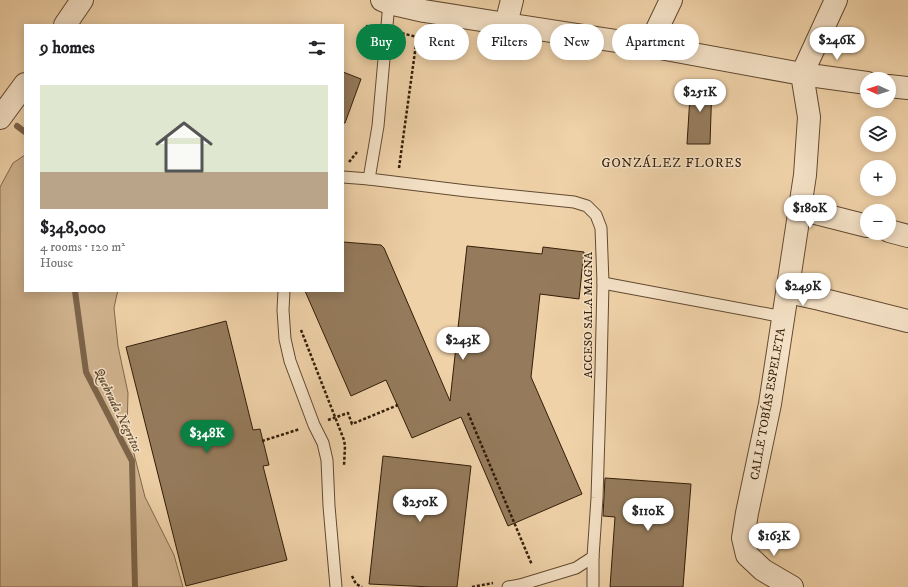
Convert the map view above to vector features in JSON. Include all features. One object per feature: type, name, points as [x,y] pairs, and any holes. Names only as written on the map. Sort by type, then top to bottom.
[{"type":"street","points":[[66,24],[82,0]]},
{"type":"street","points":[[386,1],[424,11],[506,24],[512,0]]},
{"type":"street","points":[[659,24],[670,0]]},
{"type":"street","points":[[802,74],[836,0]]},
{"type":"street","points":[[542,30],[612,40]]},
{"type":"street","points":[[699,55],[802,74],[860,82]]},
{"type":"street","name":"CALLE TOBÍAS ESPELETA","points":[[792,587],[763,570],[747,555],[743,538],[747,512],[770,404],[805,175],[809,117],[802,74]]},
{"type":"street","points":[[0,118],[24,85]]},
{"type":"street","points":[[896,87],[908,88]]},
{"type":"street","points":[[800,209],[860,224]]},
{"type":"street","points":[[896,233],[908,236]]},
{"type":"street","points":[[788,292],[908,321]]},
{"type":"lane","points":[[386,1],[387,24]]},
{"type":"lane","points":[[369,179],[378,126],[384,60]]},
{"type":"lane","name":"ACCESO SALA MAGNA","points":[[344,177],[574,202],[587,206],[596,215],[602,228],[602,283],[601,370],[593,587]]},
{"type":"lane","points":[[602,283],[784,318]]},
{"type":"lane","points":[[284,292],[283,310],[285,339],[290,361],[314,425],[323,443],[327,460],[329,506],[336,587]]},
{"type":"lane","points":[[508,587],[520,585],[576,568],[593,557]]},
{"type":"path","points":[[396,183],[399,173],[417,36],[406,34]]},
{"type":"path","points":[[300,327],[335,417]]},
{"type":"path","points":[[314,425],[348,413],[352,424],[398,405]]},
{"type":"path","points":[[468,413],[535,572]]},
{"type":"path","points":[[262,441],[299,430]]},
{"type":"path","points":[[472,587],[494,583]]},
{"type":"shaded area","points":[[24,156],[24,292],[118,292],[114,308],[118,346],[128,393],[127,431],[145,497],[174,555],[183,587],[0,587],[0,187],[13,163]]},
{"type":"building","points":[[344,72],[361,79],[344,123]]},
{"type":"building","points":[[691,80],[712,83],[710,144],[687,144]]},
{"type":"building","points":[[344,242],[381,245],[384,248],[450,401],[467,246],[542,254],[543,247],[584,252],[579,299],[540,294],[531,377],[582,494],[508,526],[461,417],[412,438],[386,380],[351,396],[305,292],[344,292]]},
{"type":"building","points":[[226,321],[253,430],[260,429],[269,465],[263,466],[287,560],[186,586],[126,347]]},
{"type":"building","points":[[383,456],[471,466],[457,587],[369,584]]},
{"type":"building","points":[[605,478],[691,484],[683,587],[610,587],[615,517],[603,516]]},
{"type":"waterway","name":"Quebrada Negritos","points":[[17,126],[24,131]]},
{"type":"waterway","name":"Quebrada Negritos","points":[[75,292],[86,372],[132,461],[135,587]]},
{"type":"district","name":"GONZÁLEZ FLORES","points":[[672,163]]}]
